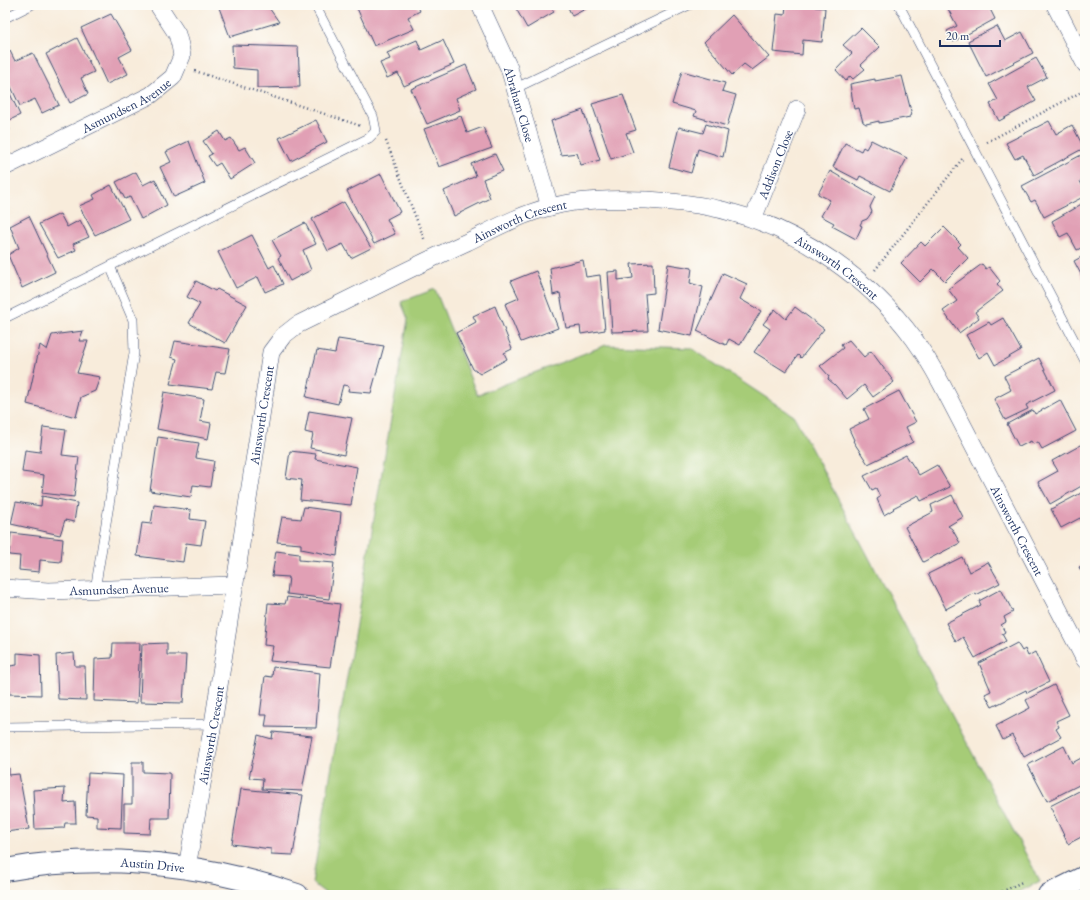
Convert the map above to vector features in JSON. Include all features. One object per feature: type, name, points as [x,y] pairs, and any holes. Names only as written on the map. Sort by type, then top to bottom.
[{"type":"street","name":"Asmundsen Avenue","points":[[5,167],[151,95],[173,77],[182,56],[177,34],[158,5]]},
{"type":"street","name":"Abraham Close","points":[[480,5],[498,41],[516,88],[550,207]]},
{"type":"street","points":[[1055,5],[1085,64]]},
{"type":"street","name":"Addison Close","points":[[753,219],[797,110]]},
{"type":"street","name":"Ainsworth Crescent","points":[[187,867],[213,724],[268,362],[276,344],[289,330],[432,258],[523,216],[550,207],[603,200],[662,201],[709,207],[753,219],[825,255],[863,284],[901,322],[926,357],[1085,660]]},
{"type":"street","name":"Asmundsen Avenue","points":[[5,588],[48,591],[234,585]]},
{"type":"street","name":"Austin Drive","points":[[5,870],[85,861],[141,861],[187,867],[255,881],[297,895]]},
{"type":"street","points":[[1049,895],[1085,877]]},
{"type":"lane","points":[[5,18],[31,5]]},
{"type":"lane","points":[[5,318],[363,142],[376,131],[373,116],[315,5]]},
{"type":"lane","points":[[516,88],[689,5]]},
{"type":"lane","points":[[899,5],[1085,361]]},
{"type":"lane","points":[[95,590],[134,353],[133,320],[110,266]]},
{"type":"lane","points":[[5,727],[213,724]]},
{"type":"path","points":[[179,65],[376,131],[385,140],[432,258]]},
{"type":"path","points":[[981,145],[1085,90]]},
{"type":"path","points":[[863,284],[966,153]]},
{"type":"path","points":[[995,895],[1022,882]]},
{"type":"green space","points":[[435,289],[477,395],[606,345],[691,348],[794,416],[1040,881],[1013,895],[328,895],[312,883],[408,319],[401,302]]},
{"type":"building","points":[[218,5],[267,5],[279,22],[230,37]]},
{"type":"building","points":[[417,5],[420,11],[408,17],[414,29],[374,46],[356,6]]},
{"type":"building","points":[[514,5],[550,5],[554,12],[527,28]]},
{"type":"building","points":[[567,5],[593,5],[572,16]]},
{"type":"building","points":[[786,5],[815,5],[815,7],[825,8],[822,42],[803,40],[802,55],[773,52],[777,14],[785,15]]},
{"type":"building","points":[[946,5],[992,5],[989,7],[995,19],[953,42],[947,31],[957,26]]},
{"type":"building","points":[[111,14],[132,50],[119,57],[128,74],[107,84],[81,28]]},
{"type":"building","points":[[732,15],[769,57],[752,70],[744,64],[732,75],[704,42]]},
{"type":"building","points":[[997,26],[1005,41],[1022,32],[1033,53],[986,77],[968,41]]},
{"type":"building","points":[[861,28],[880,47],[861,65],[865,69],[853,79],[850,76],[846,81],[836,70],[852,53],[843,45]]},
{"type":"building","points":[[77,38],[94,72],[81,78],[88,94],[70,103],[46,54]]},
{"type":"building","points":[[417,40],[421,50],[443,40],[454,64],[404,86],[398,73],[387,78],[380,63],[390,59],[387,53]]},
{"type":"building","points":[[232,45],[298,47],[300,87],[257,88],[257,70],[233,68]]},
{"type":"building","points":[[10,51],[15,61],[33,53],[59,105],[42,113],[35,99],[20,106],[5,74],[5,54]]},
{"type":"building","points":[[1036,58],[1047,77],[1028,87],[1036,101],[999,121],[990,104],[998,100],[989,84]]},
{"type":"building","points":[[466,65],[476,89],[456,98],[460,110],[427,124],[411,89]]},
{"type":"building","points":[[682,71],[725,83],[722,91],[736,95],[727,126],[694,116],[696,111],[672,104]]},
{"type":"building","points":[[902,76],[912,115],[910,115],[910,117],[879,123],[879,121],[866,124],[863,122],[859,108],[854,109],[850,84]]},
{"type":"building","points":[[5,83],[20,115],[6,122],[10,130],[5,133]]},
{"type":"building","points":[[623,95],[636,130],[626,133],[633,152],[611,159],[592,104]]},
{"type":"building","points":[[583,110],[600,160],[581,165],[577,153],[561,155],[551,121]]},
{"type":"building","points":[[461,116],[467,133],[483,127],[492,148],[439,167],[424,129]]},
{"type":"building","points":[[316,120],[327,142],[291,161],[279,138]]},
{"type":"building","points":[[1049,121],[1056,134],[1072,125],[1084,148],[1034,175],[1023,155],[1015,159],[1006,143]]},
{"type":"building","points":[[706,124],[728,131],[723,157],[698,149],[691,173],[669,167],[679,127],[703,133]]},
{"type":"building","points":[[219,131],[225,141],[231,138],[239,150],[245,147],[255,163],[230,179],[220,163],[215,166],[208,156],[212,154],[203,141]]},
{"type":"building","points":[[871,140],[907,158],[890,191],[860,176],[858,180],[833,167],[845,143],[861,151],[863,147],[866,149]]},
{"type":"building","points":[[189,141],[205,183],[174,197],[160,167],[171,162],[166,152]]},
{"type":"building","points":[[1085,153],[1085,178],[1080,181],[1085,191],[1085,196],[1044,217],[1035,200],[1031,202],[1022,186]]},
{"type":"building","points":[[495,154],[503,171],[483,179],[490,198],[454,216],[444,191],[476,176],[471,164]]},
{"type":"building","points":[[830,171],[875,197],[870,207],[872,212],[867,219],[862,221],[860,225],[862,226],[856,239],[832,226],[834,223],[821,216],[830,200],[818,194]]},
{"type":"building","points":[[136,172],[143,185],[155,179],[167,205],[141,219],[130,197],[125,199],[116,182]]},
{"type":"building","points":[[381,174],[400,212],[387,219],[395,234],[374,244],[347,191]]},
{"type":"building","points":[[111,185],[129,219],[95,235],[79,206],[95,199],[93,195]]},
{"type":"building","points":[[344,202],[371,248],[351,258],[343,244],[328,251],[312,219]]},
{"type":"building","points":[[1085,202],[1085,246],[1077,250],[1068,233],[1060,237],[1052,221]]},
{"type":"building","points":[[60,214],[67,227],[80,220],[89,237],[73,244],[76,250],[58,258],[39,224]]},
{"type":"building","points":[[29,216],[55,272],[22,288],[8,255],[19,248],[10,226]]},
{"type":"building","points":[[305,223],[316,244],[303,250],[311,270],[290,281],[278,258],[281,256],[272,240]]},
{"type":"building","points":[[944,227],[961,244],[958,247],[968,258],[945,281],[933,269],[920,282],[901,263],[921,242],[925,246]]},
{"type":"building","points":[[252,235],[269,268],[274,265],[283,284],[265,292],[258,277],[236,288],[218,252]]},
{"type":"building","points":[[1085,255],[1085,282],[1074,261]]},
{"type":"building","points":[[583,260],[586,277],[600,275],[605,330],[581,334],[580,326],[566,328],[560,293],[553,295],[550,268]]},
{"type":"building","points":[[653,263],[654,293],[645,294],[648,331],[612,332],[608,272],[618,271],[618,280],[633,278],[631,264]]},
{"type":"building","points":[[668,264],[692,268],[690,283],[703,287],[692,336],[658,329]]},
{"type":"building","points":[[982,264],[986,269],[989,267],[1000,281],[997,284],[1003,291],[975,312],[979,318],[959,333],[943,311],[957,301],[948,289]]},
{"type":"building","points":[[536,271],[558,328],[521,342],[505,304],[519,298],[511,281]]},
{"type":"building","points":[[723,273],[747,284],[740,299],[761,311],[740,345],[729,339],[726,345],[697,331]]},
{"type":"building","points":[[196,281],[215,291],[217,289],[247,305],[225,343],[189,323],[200,304],[187,297]]},
{"type":"building","points":[[495,306],[512,349],[504,353],[507,359],[480,374],[473,369],[456,333],[476,322],[473,316]]},
{"type":"building","points":[[795,307],[824,329],[801,358],[798,355],[786,372],[754,352],[770,329],[763,324],[775,309],[786,319]]},
{"type":"building","points":[[1003,318],[1021,350],[995,365],[988,352],[979,358],[966,335],[989,322],[991,325]]},
{"type":"building","points":[[83,331],[79,341],[88,341],[77,373],[100,377],[95,391],[81,397],[76,417],[27,404],[40,345],[47,350],[52,335]]},
{"type":"building","points":[[338,339],[384,346],[371,393],[348,391],[349,386],[343,385],[338,404],[306,397],[317,350],[335,353]]},
{"type":"building","points":[[849,340],[864,357],[871,351],[894,382],[873,397],[864,385],[847,399],[828,379],[829,376],[820,366],[843,348],[841,345]]},
{"type":"building","points":[[175,341],[230,349],[225,373],[216,372],[212,389],[170,384],[177,359],[171,357]]},
{"type":"building","points":[[1039,358],[1055,390],[1026,405],[1028,409],[1005,420],[994,399],[1011,390],[1004,376]]},
{"type":"building","points":[[899,391],[916,422],[906,427],[913,442],[868,464],[853,441],[854,440],[849,429],[869,419],[864,409]]},
{"type":"building","points":[[164,392],[204,399],[200,421],[211,423],[208,439],[157,429]]},
{"type":"building","points":[[1060,400],[1076,431],[1042,449],[1038,442],[1033,444],[1031,441],[1019,447],[1007,424],[1033,410],[1035,414]]},
{"type":"building","points":[[309,411],[352,418],[344,455],[310,448],[313,434],[305,432]]},
{"type":"building","points":[[43,427],[66,430],[62,455],[79,457],[74,497],[42,493],[44,475],[22,472],[25,450],[40,452]]},
{"type":"building","points":[[158,437],[199,443],[196,458],[214,461],[210,487],[193,485],[191,497],[150,491]]},
{"type":"building","points":[[1083,444],[1085,447],[1085,484],[1050,504],[1038,482],[1058,471],[1052,461]]},
{"type":"building","points":[[290,451],[316,454],[315,459],[357,467],[351,505],[300,500],[302,480],[286,478]]},
{"type":"building","points":[[906,455],[919,475],[937,465],[950,487],[921,501],[918,495],[893,508],[894,509],[884,515],[877,499],[880,497],[876,488],[872,490],[864,476]]},
{"type":"building","points":[[1085,491],[1085,527],[1080,518],[1061,528],[1051,509]]},
{"type":"building","points":[[952,495],[963,517],[948,526],[952,529],[960,543],[923,562],[905,527],[933,512],[931,505]]},
{"type":"building","points":[[42,496],[77,503],[74,522],[65,520],[60,535],[11,524],[16,502],[41,506]]},
{"type":"building","points":[[154,505],[191,510],[190,519],[205,521],[201,545],[186,543],[183,562],[137,556],[142,523],[151,524]]},
{"type":"building","points":[[304,507],[341,512],[337,556],[301,549],[301,544],[277,542],[282,517],[301,519]]},
{"type":"building","points":[[11,533],[63,539],[61,562],[40,560],[39,572],[19,570],[20,556],[9,555]]},
{"type":"building","points":[[276,551],[299,554],[299,560],[334,563],[329,599],[287,594],[289,577],[272,576]]},
{"type":"building","points":[[962,557],[969,572],[988,562],[1000,583],[976,595],[975,593],[946,609],[928,574]]},
{"type":"building","points":[[1085,564],[1085,578],[1079,567]]},
{"type":"building","points":[[1001,589],[1013,612],[1004,617],[1006,622],[1001,625],[1005,632],[1002,634],[1006,641],[975,658],[963,637],[956,642],[946,623],[981,605],[979,601]]},
{"type":"building","points":[[287,597],[340,604],[330,667],[270,661],[273,646],[264,645],[268,603],[285,604]]},
{"type":"building","points":[[113,643],[140,643],[137,703],[94,701],[95,659],[112,658]]},
{"type":"building","points":[[167,643],[167,655],[186,655],[183,703],[140,702],[142,644]]},
{"type":"building","points":[[1017,643],[1022,651],[1025,649],[1028,656],[1035,652],[1049,682],[1027,693],[1026,690],[992,707],[985,694],[991,691],[979,663]]},
{"type":"building","points":[[17,653],[40,655],[41,695],[9,694],[10,666],[17,665]]},
{"type":"building","points":[[74,653],[75,666],[85,666],[86,700],[58,699],[56,655]]},
{"type":"building","points":[[273,667],[320,673],[316,728],[265,727],[267,715],[260,715],[265,676],[272,677]]},
{"type":"building","points":[[1054,685],[1069,715],[1056,721],[1059,727],[1056,729],[1061,737],[1024,757],[1012,735],[1003,740],[996,726],[1030,708],[1026,700]]},
{"type":"building","points":[[273,732],[312,736],[302,791],[262,789],[263,779],[249,778],[258,735],[272,739]]},
{"type":"building","points":[[1064,746],[1072,763],[1085,756],[1085,782],[1047,801],[1028,765]]},
{"type":"building","points":[[132,762],[143,762],[143,772],[170,773],[169,818],[151,818],[150,834],[124,833],[124,804],[132,804]]},
{"type":"building","points":[[9,768],[9,775],[19,774],[29,829],[5,832],[5,769]]},
{"type":"building","points":[[88,773],[123,775],[121,828],[97,827],[97,816],[86,815]]},
{"type":"building","points":[[65,788],[64,803],[75,802],[76,823],[65,823],[64,828],[35,829],[33,790]]},
{"type":"building","points":[[1085,788],[1085,835],[1068,844],[1050,806]]},
{"type":"building","points":[[241,789],[303,795],[293,855],[271,854],[271,849],[232,844]]}]
